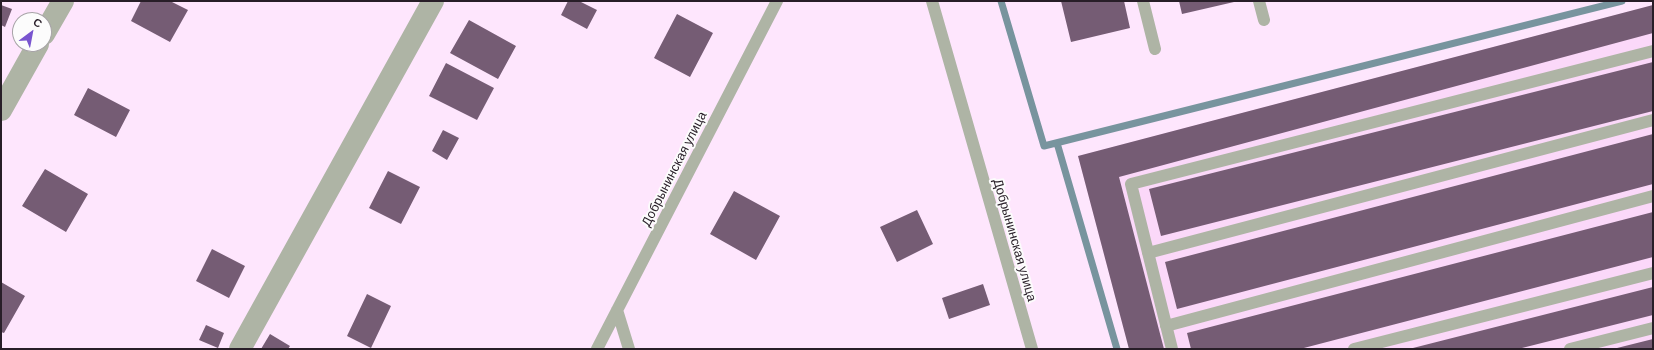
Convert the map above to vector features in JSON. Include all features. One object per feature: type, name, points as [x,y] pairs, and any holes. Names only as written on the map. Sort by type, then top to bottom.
[{"type":"street","points":[[52,19],[62,1]]},
{"type":"street","points":[[240,349],[433,1]]},
{"type":"street","points":[[1,110],[34,52]]},
{"type":"lane","name":"Добрынинская улица","points":[[596,349],[777,1]]},
{"type":"lane","name":"Добрынинская улица","points":[[932,1],[1032,349]]},
{"type":"lane","points":[[1143,1],[1155,49]]},
{"type":"lane","points":[[1259,1],[1264,20]]},
{"type":"lane","points":[[1172,349],[1131,184],[1653,51]]},
{"type":"lane","points":[[1148,253],[1653,120]]},
{"type":"lane","points":[[1166,326],[1653,196]]},
{"type":"lane","points":[[1354,349],[1653,273]]},
{"type":"lane","points":[[617,310],[629,349]]},
{"type":"lane","points":[[1570,349],[1653,328]]},
{"type":"shaded area","points":[[1653,5],[1653,349],[1129,349],[1078,156]]},
{"type":"building","points":[[141,1],[170,1],[188,10],[170,42],[131,21]]},
{"type":"building","points":[[568,1],[579,1],[597,10],[587,29],[561,15]]},
{"type":"building","points":[[1061,1],[1124,1],[1130,28],[1071,42]]},
{"type":"building","points":[[1179,1],[1234,1],[1234,2],[1182,14]]},
{"type":"building","points":[[1,5],[12,9],[5,27],[1,25]]},
{"type":"building","points":[[1653,5],[1653,33],[1119,177],[1164,349],[1129,349],[1078,156]]},
{"type":"building","points":[[677,14],[713,33],[690,77],[654,58]]},
{"type":"building","points":[[469,20],[516,46],[498,79],[450,53]]},
{"type":"building","points":[[1653,62],[1653,111],[1161,236],[1149,189]]},
{"type":"building","points":[[446,63],[494,88],[477,120],[429,96]]},
{"type":"building","points":[[88,88],[130,110],[116,137],[74,115]]},
{"type":"building","points":[[443,130],[459,138],[447,160],[432,151]]},
{"type":"building","points":[[1653,134],[1653,184],[1177,309],[1165,262]]},
{"type":"building","points":[[45,169],[88,194],[66,232],[22,206]]},
{"type":"building","points":[[388,171],[420,187],[401,224],[369,208]]},
{"type":"building","points":[[734,191],[780,216],[756,260],[710,234]]},
{"type":"building","points":[[917,210],[933,244],[897,262],[880,227]]},
{"type":"building","points":[[1653,212],[1653,257],[1300,349],[1191,349],[1187,333]]},
{"type":"building","points":[[212,249],[245,266],[229,298],[196,281]]},
{"type":"building","points":[[1,282],[25,296],[4,333],[1,332]]},
{"type":"building","points":[[983,284],[990,305],[949,319],[942,298]]},
{"type":"building","points":[[1653,287],[1653,315],[1518,349],[1409,349]]},
{"type":"building","points":[[367,294],[391,306],[371,348],[347,336]]},
{"type":"building","points":[[206,325],[224,333],[218,348],[199,340]]},
{"type":"building","points":[[270,334],[290,346],[288,349],[261,349]]},
{"type":"building","points":[[1653,339],[1653,349],[1617,349],[1617,348]]},
{"type":"waterway","points":[[1001,1],[1044,146],[1622,1]]},
{"type":"waterway","points":[[1057,143],[1117,349]]}]
